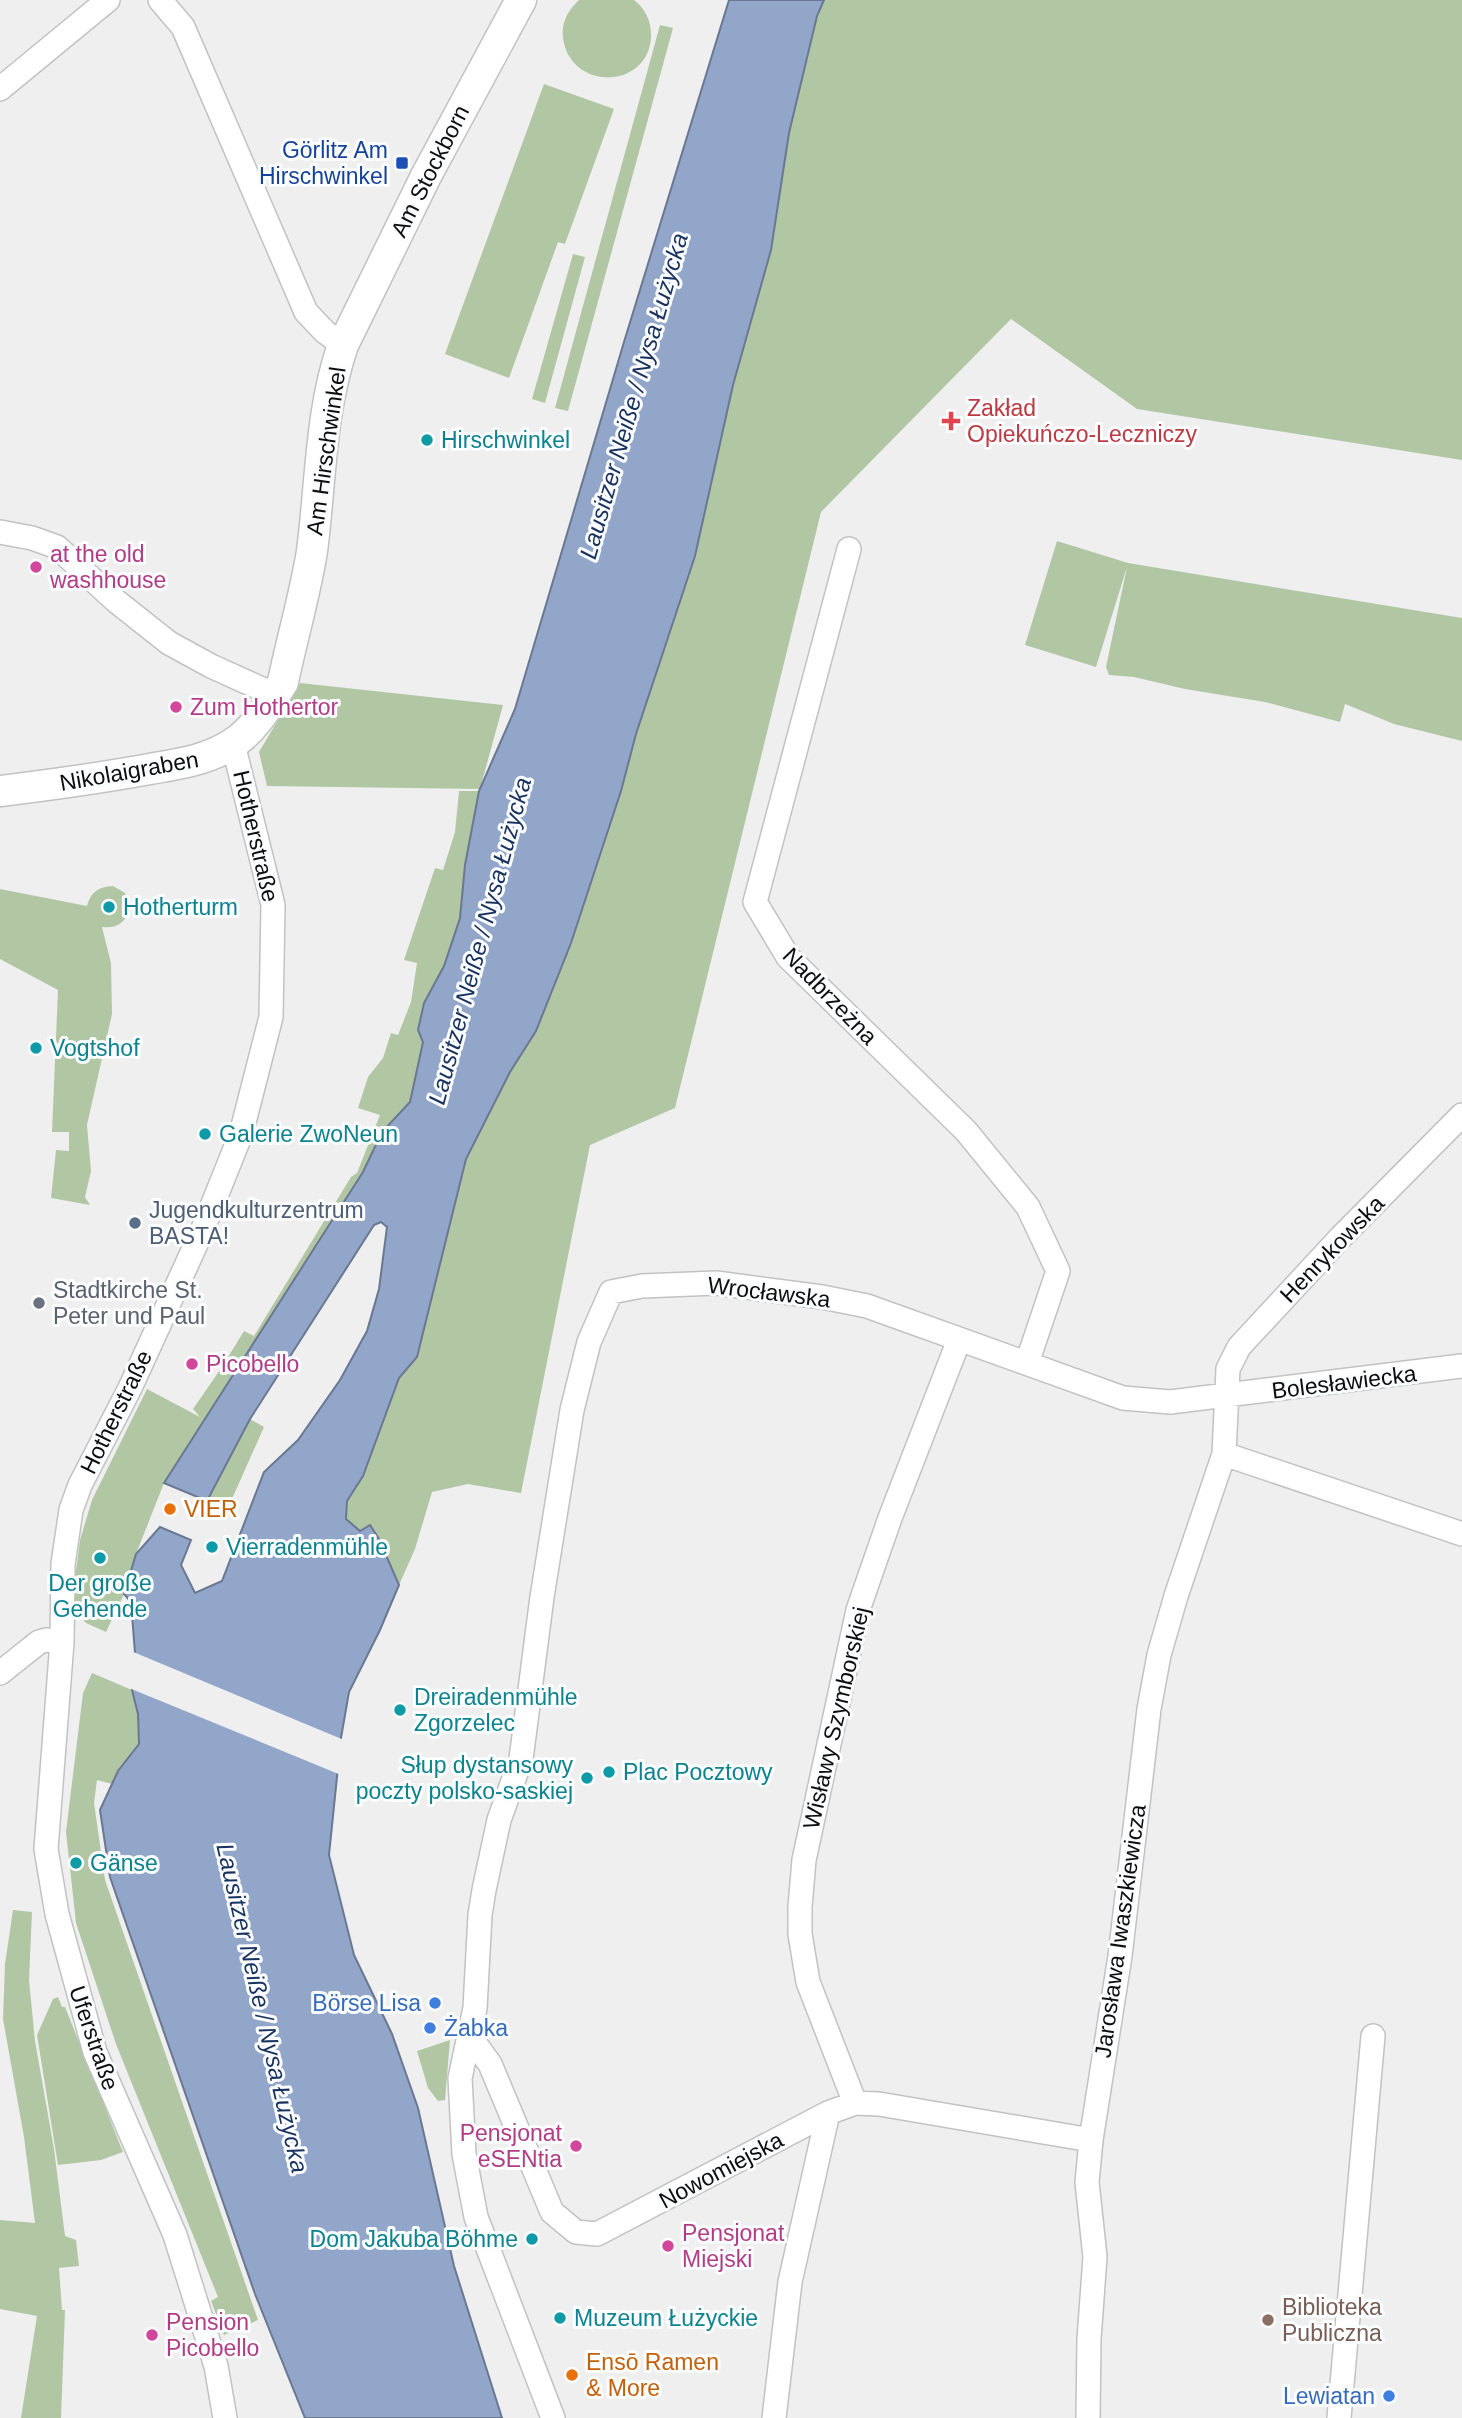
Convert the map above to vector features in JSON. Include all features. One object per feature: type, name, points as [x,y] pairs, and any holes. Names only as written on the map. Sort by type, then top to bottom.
[{"type":"street","points":[[0,89],[108,0]]},
{"type":"street","name":"Am Hirschwinkel","points":[[160,0],[183,27],[306,312],[324,332],[343,345],[335,368],[327,412],[306,578],[282,682],[275,695]]},
{"type":"street","name":"Am Stockborn","points":[[343,345],[426,176],[521,0]]},
{"type":"street","points":[[0,532],[32,538],[57,547],[116,601],[169,643],[211,666],[275,695]]},
{"type":"street","name":"Nadbrzeżna","points":[[849,548],[755,902],[788,957],[966,1131],[1028,1207],[1058,1271],[1027,1363]]},
{"type":"street","name":"Nikolaigraben","points":[[0,792],[87,780],[209,756],[233,744],[250,728],[275,695]]},
{"type":"street","name":"Hotherstraße","points":[[62,1642],[63,1564],[71,1510],[80,1485],[130,1388],[202,1231],[241,1134],[271,1017],[273,905],[233,744]]},
{"type":"street","name":"Henrykowska","points":[[1226,1396],[1230,1362],[1238,1347],[1341,1237],[1462,1115]]},
{"type":"street","name":"Wrocławska","points":[[469,2035],[475,2008],[480,1915],[499,1820],[521,1759],[548,1559],[577,1384],[595,1325],[611,1292],[642,1286],[716,1283],[822,1297],[867,1306],[1123,1398],[1170,1402],[1226,1396]]},
{"type":"street","name":"Wisławy Szymborskiej","points":[[856,2103],[837,2062],[808,1982],[800,1934],[804,1860],[858,1610],[890,1518],[959,1340]]},
{"type":"street","name":"Bolesławiecka","points":[[1226,1396],[1462,1366]]},
{"type":"street","points":[[1226,1396],[1224,1454],[1462,1534]]},
{"type":"street","name":"Jarosława Iwaszkiewicza","points":[[1088,2418],[1089,2339],[1096,2257],[1087,2182],[1091,2140],[1120,1956],[1155,1678],[1176,1596],[1220,1474],[1224,1454]]},
{"type":"street","points":[[0,1673],[39,1642],[62,1642]]},
{"type":"street","name":"Uferstraße","points":[[62,1642],[46,1849],[57,1914],[95,2052],[174,2235],[195,2293],[216,2366],[225,2418]]},
{"type":"street","points":[[469,2035],[460,2078],[464,2154],[477,2217],[553,2418]]},
{"type":"street","name":"Nowomiejska","points":[[469,2035],[490,2063],[552,2212],[576,2232],[597,2234],[828,2113],[856,2103],[879,2104],[1091,2140]]},
{"type":"street","points":[[1339,2418],[1373,2036]]},
{"type":"street","points":[[775,2418],[790,2283],[828,2113]]},
{"type":"green space","points":[[579,0],[634,0],[642,8],[649,22],[651,38],[646,55],[637,67],[623,75],[608,77],[593,75],[579,68],[569,55],[563,38],[563,27],[566,17]]},
{"type":"green space","points":[[824,0],[1462,0],[1462,460],[1137,409],[1011,319],[821,512],[675,1108],[590,1145],[521,1493],[468,1484],[432,1492],[415,1549],[399,1585],[370,1525],[360,1531],[346,1519],[347,1501],[363,1476],[399,1378],[417,1357],[466,1159],[510,1072],[536,1031],[571,943],[621,791],[636,734],[695,556],[733,385],[771,250],[789,133],[817,16]]},
{"type":"green space","points":[[660,25],[673,28],[568,411],[555,408]]},
{"type":"green space","points":[[544,84],[614,109],[565,244],[558,242],[509,378],[445,354]]},
{"type":"green space","points":[[573,254],[585,257],[545,403],[532,399]]},
{"type":"green space","points":[[1057,541],[1128,563],[1462,618],[1462,741],[1394,724],[1345,704],[1340,722],[1265,702],[1185,689],[1134,677],[1109,675],[1106,667],[1127,567],[1096,667],[1025,645]]},
{"type":"green space","points":[[300,683],[503,705],[480,789],[267,786],[259,752]]},
{"type":"green space","points":[[459,791],[479,791],[465,865],[460,918],[444,966],[424,1003],[423,1042],[410,1102],[382,1132],[363,1172],[164,1483],[136,1554],[124,1594],[106,1632],[86,1623],[76,1611],[73,1594],[80,1540],[92,1500],[147,1389],[200,1417],[193,1409],[244,1331],[254,1336],[351,1177],[357,1173],[380,1115],[358,1108],[368,1077],[383,1058],[391,1033],[398,1035],[411,1002],[417,963],[404,960],[435,868],[443,870],[455,832]]},
{"type":"green space","points":[[113,886],[125,893],[131,908],[120,923],[112,927],[102,927],[111,963],[112,1014],[87,1125],[91,1171],[85,1197],[90,1205],[51,1198],[56,1150],[69,1151],[69,1132],[52,1132],[58,990],[0,959],[0,889],[87,906],[96,891]]},
{"type":"green space","points":[[250,1419],[264,1427],[227,1510],[207,1501]]},
{"type":"green space","points":[[92,1673],[132,1690],[138,1714],[139,1744],[112,1784],[97,1780],[94,1803],[105,1880],[258,2320],[224,2335],[211,2301],[218,2297],[116,2044],[76,1923],[66,1832],[83,1693]]},
{"type":"green space","points":[[13,1910],[32,1912],[29,1980],[35,2041],[54,2149],[65,2236],[76,2240],[79,2266],[59,2268],[62,2310],[65,2310],[61,2418],[21,2418],[37,2316],[0,2309],[0,2220],[35,2223],[24,2137],[3,2019],[5,1964]]},
{"type":"green space","points":[[58,1997],[62,2007],[65,2007],[123,2152],[101,2160],[58,2165],[37,2035],[53,1999]]},
{"type":"green space","points":[[450,2040],[445,2100],[438,2101],[428,2088],[417,2051]]},
{"type":"water","name":"Lausitzer Neiße / Nysa Łużycka","points":[[729,0],[824,0],[817,16],[789,133],[771,250],[733,385],[695,556],[571,943],[536,1031],[510,1072],[466,1159],[417,1357],[399,1378],[363,1476],[347,1501],[346,1519],[360,1531],[370,1525],[399,1585],[349,1692],[341,1738],[329,1855],[354,1955],[392,2034],[418,2108],[454,2266],[502,2418],[305,2418],[255,2294],[110,1877],[100,1810],[118,1771],[139,1744],[138,1714],[132,1690],[135,1653],[131,1602],[124,1594],[136,1554],[160,1527],[191,1540],[181,1565],[195,1593],[222,1581],[264,1472],[298,1440],[340,1380],[367,1331],[379,1289],[387,1227],[381,1222],[374,1225],[250,1419],[207,1501],[164,1483],[363,1172],[382,1132],[410,1102],[423,1042],[418,1030],[424,1003],[444,966],[460,918],[465,865],[479,791],[515,709]]},
{"type":"pier","points":[[131,1651],[344,1740],[341,1775],[129,1688]]},
{"type":"place","name":"Görlitz Am Hirschwinkel","points":[[402,163]]},
{"type":"place","name":"Zakład Opiekuńczo-Leczniczy","points":[[951,421]]},
{"type":"place","name":"Hirschwinkel","points":[[427,440]]},
{"type":"place","name":"at the old washhouse","points":[[36,567]]},
{"type":"place","name":"Zum Hothertor","points":[[176,707]]},
{"type":"place","name":"Hotherturm","points":[[109,907]]},
{"type":"place","name":"Vogtshof","points":[[36,1048]]},
{"type":"place","name":"Galerie ZwoNeun","points":[[205,1134]]},
{"type":"place","name":"Jugendkulturzentrum BASTA!","points":[[135,1223]]},
{"type":"place","name":"Stadtkirche St. Peter und Paul","points":[[39,1303]]},
{"type":"place","name":"Picobello","points":[[192,1364]]},
{"type":"place","name":"VIER","points":[[170,1509]]},
{"type":"place","name":"Vierradenmühle","points":[[212,1547]]},
{"type":"place","name":"Der große Gehende","points":[[100,1558]]},
{"type":"place","name":"Dreiradenmühle Zgorzelec","points":[[400,1710]]},
{"type":"place","name":"Plac Pocztowy","points":[[609,1772]]},
{"type":"place","name":"Słup dystansowy poczty polsko-saskiej","points":[[587,1778]]},
{"type":"place","name":"Gänse","points":[[76,1863]]},
{"type":"place","name":"Börse Lisa","points":[[435,2003]]},
{"type":"place","name":"Żabka","points":[[430,2028]]},
{"type":"place","name":"Pensjonat eSENtia","points":[[576,2146]]},
{"type":"place","name":"Dom Jakuba Böhme","points":[[532,2239]]},
{"type":"place","name":"Pensjonat Miejski","points":[[668,2246]]},
{"type":"place","name":"Muzeum Łużyckie","points":[[560,2318]]},
{"type":"place","name":"Biblioteka Publiczna","points":[[1268,2320]]},
{"type":"place","name":"Pension Picobello","points":[[152,2335]]},
{"type":"place","name":"Ensō Ramen & More","points":[[572,2375]]},
{"type":"place","name":"Lewiatan","points":[[1389,2396]]}]
